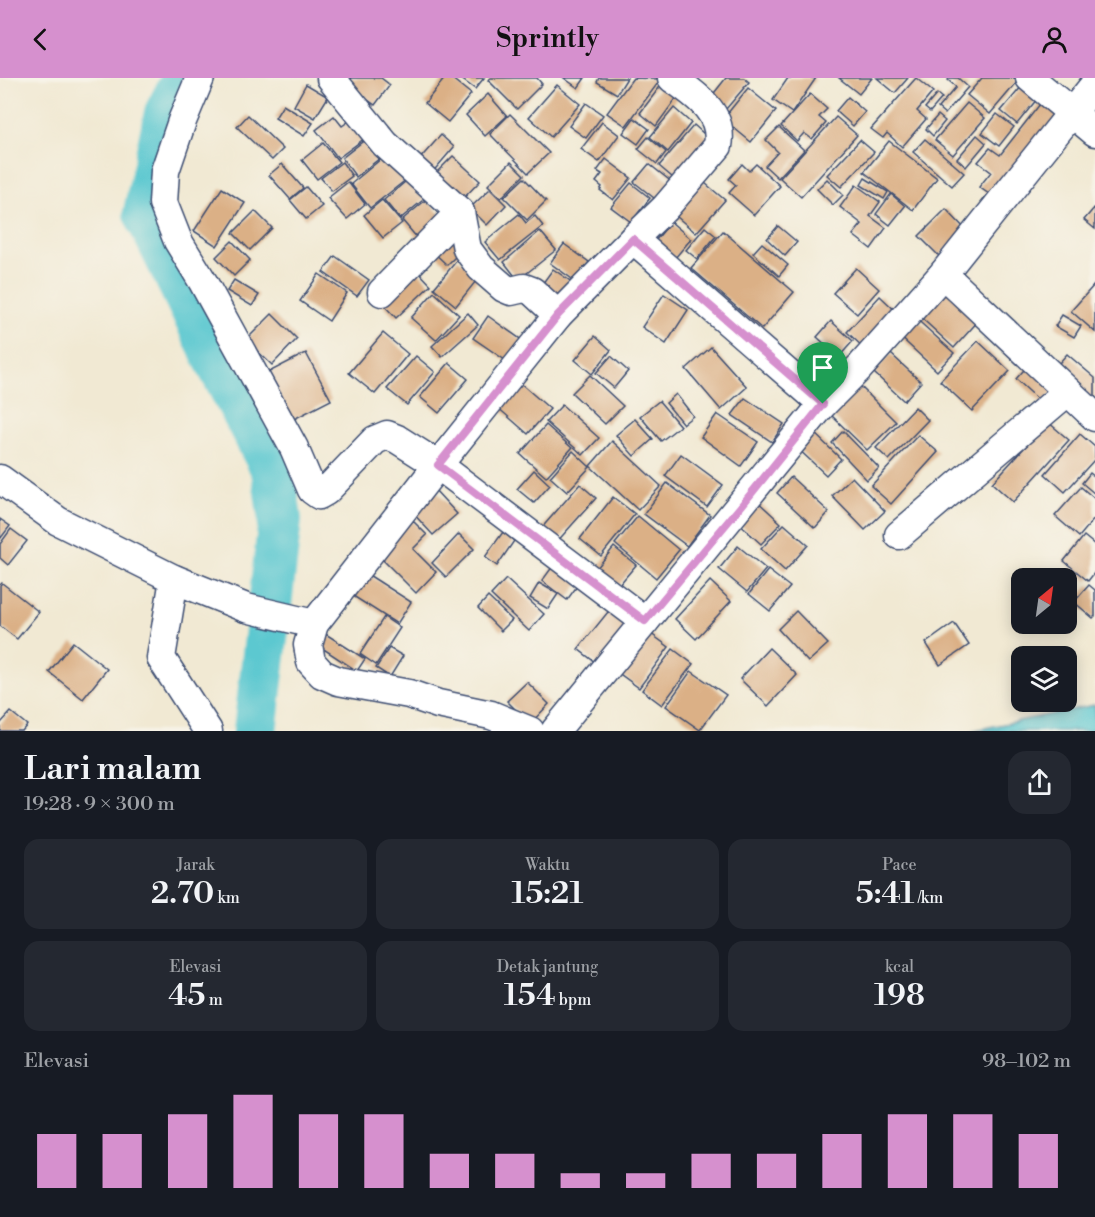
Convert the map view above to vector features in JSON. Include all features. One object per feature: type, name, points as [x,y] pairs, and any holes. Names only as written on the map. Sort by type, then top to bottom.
[{"type":"street","points":[[200,78],[165,171],[164,203],[178,241],[294,448],[312,490],[319,495],[326,491],[375,440],[387,435],[398,439],[438,465],[645,621]]},
{"type":"street","points":[[331,78],[385,144],[460,212],[468,249],[482,268],[504,288],[511,291],[524,288],[532,291],[558,315]]},
{"type":"street","points":[[1030,78],[1095,132]]},
{"type":"street","points":[[530,731],[491,715],[438,704],[409,694],[338,681],[322,674],[310,662],[305,621],[438,465],[558,315],[665,208],[718,146],[719,136],[714,114],[690,83]]},
{"type":"street","points":[[554,729],[742,505],[823,404],[860,367],[943,274],[1095,84]]},
{"type":"street","points":[[382,292],[460,212]]},
{"type":"street","points":[[633,239],[823,404]]},
{"type":"street","points":[[943,274],[1095,417]]},
{"type":"street","points":[[899,535],[1067,392]]},
{"type":"street","points":[[0,479],[58,522],[174,579],[246,608],[305,621]]},
{"type":"street","points":[[174,579],[160,658],[208,731]]},
{"type":"water","points":[[1095,705],[1095,731],[971,731],[1062,712],[1077,712],[1077,709]]},
{"type":"building","points":[[351,78],[381,78],[390,85],[375,105],[346,84]]},
{"type":"building","points":[[445,78],[451,78],[471,94],[448,122],[425,103]]},
{"type":"building","points":[[460,78],[484,78],[475,89]]},
{"type":"building","points":[[491,78],[537,78],[542,84],[517,109],[488,80]]},
{"type":"building","points":[[564,78],[585,78],[578,88]]},
{"type":"building","points":[[599,78],[627,78],[617,94],[597,82]]},
{"type":"building","points":[[633,78],[661,79],[626,126],[607,113]]},
{"type":"building","points":[[726,78],[744,78],[749,82],[726,109],[711,97]]},
{"type":"building","points":[[788,78],[816,78],[792,113],[773,100]]},
{"type":"building","points":[[839,78],[872,78],[859,94]]},
{"type":"building","points":[[877,78],[908,78],[895,93]]},
{"type":"building","points":[[916,78],[933,92],[917,111],[926,119],[902,147],[887,133],[883,138],[871,129]]},
{"type":"building","points":[[958,78],[968,87],[945,114],[938,108],[956,87],[948,80]]},
{"type":"building","points":[[982,78],[1014,78],[1018,81],[990,114],[967,95]]},
{"type":"building","points":[[306,84],[328,97],[315,118],[294,106]]},
{"type":"building","points":[[662,84],[678,96],[656,126],[640,113]]},
{"type":"building","points":[[557,85],[580,104],[551,137],[529,117]]},
{"type":"building","points":[[1022,86],[1037,99],[1017,124],[1001,111]]},
{"type":"building","points":[[748,88],[776,111],[751,142],[723,119]]},
{"type":"building","points":[[488,94],[507,116],[485,136],[466,115]]},
{"type":"building","points":[[810,94],[827,109],[819,117],[826,123],[812,139],[804,133],[797,141],[781,126]]},
{"type":"building","points":[[937,94],[942,98],[930,112],[925,108]]},
{"type":"building","points":[[848,97],[865,112],[853,126],[836,111]]},
{"type":"building","points":[[1044,99],[1065,116],[992,196],[979,187],[991,172],[978,162],[990,148],[1000,155]]},
{"type":"building","points":[[586,103],[603,115],[586,138],[569,126]]},
{"type":"building","points":[[967,103],[985,118],[953,155],[935,140]]},
{"type":"building","points":[[283,105],[313,123],[304,136],[275,118]]},
{"type":"building","points":[[674,108],[691,123],[668,152],[650,137]]},
{"type":"building","points":[[510,114],[549,153],[528,173],[490,134]]},
{"type":"building","points":[[997,114],[1014,127],[999,146],[982,133]]},
{"type":"building","points":[[248,115],[283,149],[272,160],[237,127]]},
{"type":"building","points":[[938,115],[945,121],[933,136],[926,129]]},
{"type":"building","points":[[334,116],[342,126],[355,117],[369,135],[338,158],[316,130]]},
{"type":"building","points":[[836,117],[857,135],[801,197],[780,178]]},
{"type":"building","points":[[634,118],[649,129],[638,144],[623,133]]},
{"type":"building","points":[[602,122],[619,135],[599,162],[581,149]]},
{"type":"building","points":[[694,125],[713,142],[679,183],[659,166]]},
{"type":"building","points":[[779,127],[804,150],[778,178],[765,166],[778,152],[766,140]]},
{"type":"building","points":[[441,135],[454,147],[431,174],[417,162]]},
{"type":"building","points":[[977,135],[986,143],[966,167],[957,159]]},
{"type":"building","points":[[648,137],[666,152],[657,164],[638,149]]},
{"type":"building","points":[[366,139],[380,158],[356,177],[342,158]]},
{"type":"building","points":[[925,139],[964,173],[952,186],[913,152]]},
{"type":"building","points":[[860,140],[874,152],[841,187],[827,175]]},
{"type":"building","points":[[889,141],[937,178],[913,210],[864,172]]},
{"type":"building","points":[[323,143],[339,162],[317,179],[302,160]]},
{"type":"building","points":[[387,154],[407,179],[370,208],[351,184]]},
{"type":"building","points":[[453,156],[480,181],[457,205],[430,179]]},
{"type":"building","points":[[606,159],[631,178],[613,200],[600,190],[602,187],[596,182],[602,174],[597,171]]},
{"type":"building","points":[[342,162],[352,176],[332,191],[321,178]]},
{"type":"building","points":[[511,162],[524,175],[501,198],[488,185]]},
{"type":"building","points":[[282,164],[303,188],[290,199],[269,175]]},
{"type":"building","points":[[649,164],[678,187],[664,206],[634,182]]},
{"type":"building","points":[[742,164],[749,171],[756,164],[780,186],[754,215],[729,193],[736,185],[729,179]]},
{"type":"building","points":[[412,176],[428,196],[400,219],[384,200]]},
{"type":"building","points":[[524,178],[546,201],[527,220],[504,197]]},
{"type":"building","points":[[699,178],[725,200],[696,233],[670,211]]},
{"type":"building","points":[[865,178],[888,192],[884,199],[861,185]]},
{"type":"building","points":[[827,179],[843,195],[833,205],[817,189]]},
{"type":"building","points":[[348,182],[365,204],[347,219],[328,198]]},
{"type":"building","points":[[631,183],[650,198],[631,222],[611,207]]},
{"type":"building","points":[[856,185],[880,202],[870,216],[886,228],[871,249],[853,235],[862,224],[840,207]]},
{"type":"building","points":[[306,187],[322,206],[306,219],[290,200]]},
{"type":"building","points":[[222,188],[245,203],[217,246],[194,231]]},
{"type":"building","points":[[490,189],[506,205],[487,225],[470,208]]},
{"type":"building","points":[[891,194],[905,206],[890,225],[876,214]]},
{"type":"building","points":[[427,199],[443,218],[418,239],[402,220]]},
{"type":"building","points":[[382,200],[402,223],[383,238],[364,215]]},
{"type":"building","points":[[1095,207],[1095,229],[1084,220]]},
{"type":"building","points":[[946,209],[966,230],[939,256],[919,236]]},
{"type":"building","points":[[255,211],[272,228],[250,250],[233,233]]},
{"type":"building","points":[[519,214],[526,223],[535,216],[543,226],[500,260],[485,242]]},
{"type":"building","points":[[671,222],[691,239],[675,258],[655,241]]},
{"type":"building","points":[[778,226],[797,242],[785,256],[767,239]]},
{"type":"building","points":[[705,227],[716,236],[697,259],[686,250]]},
{"type":"building","points":[[447,231],[464,248],[447,265],[430,249]]},
{"type":"building","points":[[540,231],[556,250],[518,280],[504,262]]},
{"type":"building","points":[[723,231],[794,292],[762,329],[691,268]]},
{"type":"building","points":[[232,241],[250,260],[234,276],[216,257]]},
{"type":"building","points":[[762,243],[788,265],[779,276],[753,253]]},
{"type":"building","points":[[564,244],[589,262],[575,281],[550,263]]},
{"type":"building","points":[[335,256],[369,280],[357,296],[323,272]]},
{"type":"building","points":[[458,259],[480,276],[456,306],[434,288]]},
{"type":"building","points":[[415,268],[431,285],[396,318],[380,301]]},
{"type":"building","points":[[856,268],[879,289],[857,314],[833,293]]},
{"type":"building","points":[[553,269],[573,283],[557,305],[537,291]]},
{"type":"building","points":[[319,274],[347,293],[329,321],[300,301]]},
{"type":"building","points":[[234,280],[259,295],[252,306],[227,291]]},
{"type":"building","points":[[941,283],[980,319],[954,348],[915,312]]},
{"type":"building","points":[[1095,284],[1095,332],[1071,311]]},
{"type":"building","points":[[434,292],[459,315],[436,340],[411,318]]},
{"type":"building","points":[[664,294],[688,310],[666,344],[642,327]]},
{"type":"building","points":[[880,296],[900,315],[867,351],[847,332]]},
{"type":"building","points":[[468,313],[478,325],[442,357],[432,346]]},
{"type":"building","points":[[272,314],[297,339],[272,365],[246,340]]},
{"type":"building","points":[[911,314],[954,353],[937,371],[895,332]]},
{"type":"building","points":[[1062,315],[1081,326],[1074,337],[1055,326]]},
{"type":"building","points":[[488,316],[523,341],[508,362],[473,338]]},
{"type":"building","points":[[831,321],[853,341],[839,357],[817,337]]},
{"type":"building","points":[[383,333],[408,354],[375,394],[349,373]]},
{"type":"building","points":[[595,336],[611,350],[592,374],[575,360]]},
{"type":"building","points":[[978,341],[1010,371],[972,411],[940,381]]},
{"type":"building","points":[[711,347],[747,387],[721,410],[686,369]]},
{"type":"building","points":[[306,353],[331,400],[292,420],[267,373]]},
{"type":"building","points":[[891,354],[921,382],[904,401],[874,373]]},
{"type":"building","points":[[1067,354],[1095,378],[1095,409],[1052,371]]},
{"type":"building","points":[[416,356],[435,372],[407,405],[387,389]]},
{"type":"building","points":[[611,356],[628,371],[614,388],[596,373]]},
{"type":"building","points":[[449,363],[468,379],[439,413],[420,397]]},
{"type":"building","points":[[1030,363],[1057,387],[1043,404],[1016,379]]},
{"type":"building","points":[[590,375],[623,406],[605,424],[572,393]]},
{"type":"building","points":[[518,381],[550,409],[528,434],[496,406]]},
{"type":"building","points":[[859,385],[896,422],[867,450],[830,414]]},
{"type":"building","points":[[676,394],[693,416],[683,424],[666,403]]},
{"type":"building","points":[[745,398],[784,424],[772,442],[732,415]]},
{"type":"building","points":[[659,401],[680,426],[661,441],[640,416]]},
{"type":"building","points":[[562,405],[599,438],[583,455],[546,422]]},
{"type":"building","points":[[915,407],[928,420],[889,460],[876,448]]},
{"type":"building","points":[[717,414],[758,442],[741,466],[701,437]]},
{"type":"building","points":[[635,419],[653,439],[634,456],[616,435]]},
{"type":"building","points":[[1048,422],[1069,440],[1013,502],[992,483]]},
{"type":"building","points":[[546,425],[572,448],[546,477],[520,454]]},
{"type":"building","points":[[810,429],[841,459],[826,475],[794,445]]},
{"type":"building","points":[[843,431],[879,468],[867,480],[832,443]]},
{"type":"building","points":[[1080,434],[1095,447],[1095,459],[1065,492],[1045,474]]},
{"type":"building","points":[[918,435],[938,452],[891,504],[871,486]]},
{"type":"building","points":[[612,441],[661,486],[638,510],[590,466]]},
{"type":"building","points":[[573,451],[590,467],[567,492],[550,477]]},
{"type":"building","points":[[681,454],[723,485],[707,507],[665,476]]},
{"type":"building","points":[[534,470],[550,485],[534,503],[517,489]]},
{"type":"building","points":[[1090,473],[1095,477],[1095,494],[1082,483]]},
{"type":"building","points":[[791,477],[829,512],[815,528],[777,493]]},
{"type":"building","points":[[852,477],[885,511],[865,530],[832,496]]},
{"type":"building","points":[[667,483],[710,515],[687,546],[644,514]]},
{"type":"building","points":[[580,484],[596,498],[555,544],[539,531]]},
{"type":"building","points":[[1081,487],[1095,499],[1095,518],[1079,537],[1055,516]]},
{"type":"building","points":[[435,490],[457,514],[433,535],[411,511]]},
{"type":"building","points":[[613,497],[635,514],[601,556],[580,539]]},
{"type":"building","points":[[754,498],[781,523],[761,544],[734,519]]},
{"type":"building","points":[[638,516],[679,550],[656,578],[615,544]]},
{"type":"building","points":[[409,517],[427,535],[413,549],[436,572],[416,593],[375,552]]},
{"type":"building","points":[[0,519],[10,526],[0,539]]},
{"type":"building","points":[[784,524],[808,545],[785,571],[761,549]]},
{"type":"building","points":[[11,529],[27,541],[8,565],[0,558],[0,544]]},
{"type":"building","points":[[503,532],[514,541],[497,566],[485,557]]},
{"type":"building","points":[[459,534],[474,549],[446,577],[432,563]]},
{"type":"building","points":[[1084,536],[1095,545],[1095,572],[1088,581],[1077,572],[1077,568],[1072,568],[1064,561]]},
{"type":"building","points":[[738,546],[766,569],[747,592],[719,569]]},
{"type":"building","points":[[614,547],[636,565],[613,592],[592,574]]},
{"type":"building","points":[[558,559],[583,578],[567,600],[542,581]]},
{"type":"building","points":[[768,570],[790,587],[770,611],[749,594]]},
{"type":"building","points":[[364,572],[411,602],[397,624],[350,594]]},
{"type":"building","points":[[506,579],[544,614],[529,631],[491,595]]},
{"type":"building","points":[[710,581],[731,601],[696,639],[675,619]]},
{"type":"building","points":[[2,583],[39,612],[17,639],[0,626],[0,585]]},
{"type":"building","points":[[539,583],[558,594],[548,609],[530,598]]},
{"type":"building","points":[[1089,585],[1095,590],[1095,616],[1093,618],[1077,605],[1077,599]]},
{"type":"building","points":[[488,597],[512,620],[501,631],[478,608]]},
{"type":"building","points":[[612,607],[637,627],[604,669],[578,649]]},
{"type":"building","points":[[796,611],[828,644],[808,662],[778,629]]},
{"type":"building","points":[[384,617],[400,628],[376,665],[360,654]]},
{"type":"building","points":[[954,623],[969,645],[940,665],[926,643]]},
{"type":"building","points":[[643,628],[669,647],[639,688],[613,669]]},
{"type":"building","points":[[321,631],[365,659],[357,671],[313,642]]},
{"type":"building","points":[[73,642],[107,669],[83,699],[49,672]]},
{"type":"building","points":[[389,648],[403,656],[390,677],[376,668]]},
{"type":"building","points":[[769,648],[797,675],[768,706],[740,679]]},
{"type":"building","points":[[673,649],[693,664],[662,705],[642,690]]},
{"type":"building","points":[[691,671],[726,695],[700,730],[666,706]]},
{"type":"building","points":[[527,682],[549,704],[530,724],[507,701]]},
{"type":"building","points":[[11,712],[27,725],[22,731],[0,731],[0,724]]},
{"type":"waterway","points":[[184,78],[166,113],[145,213],[219,366],[273,470],[280,520],[255,731]]},
{"type":"route","points":[[633,239],[823,404],[645,621],[438,465],[558,315],[633,239]]}]
